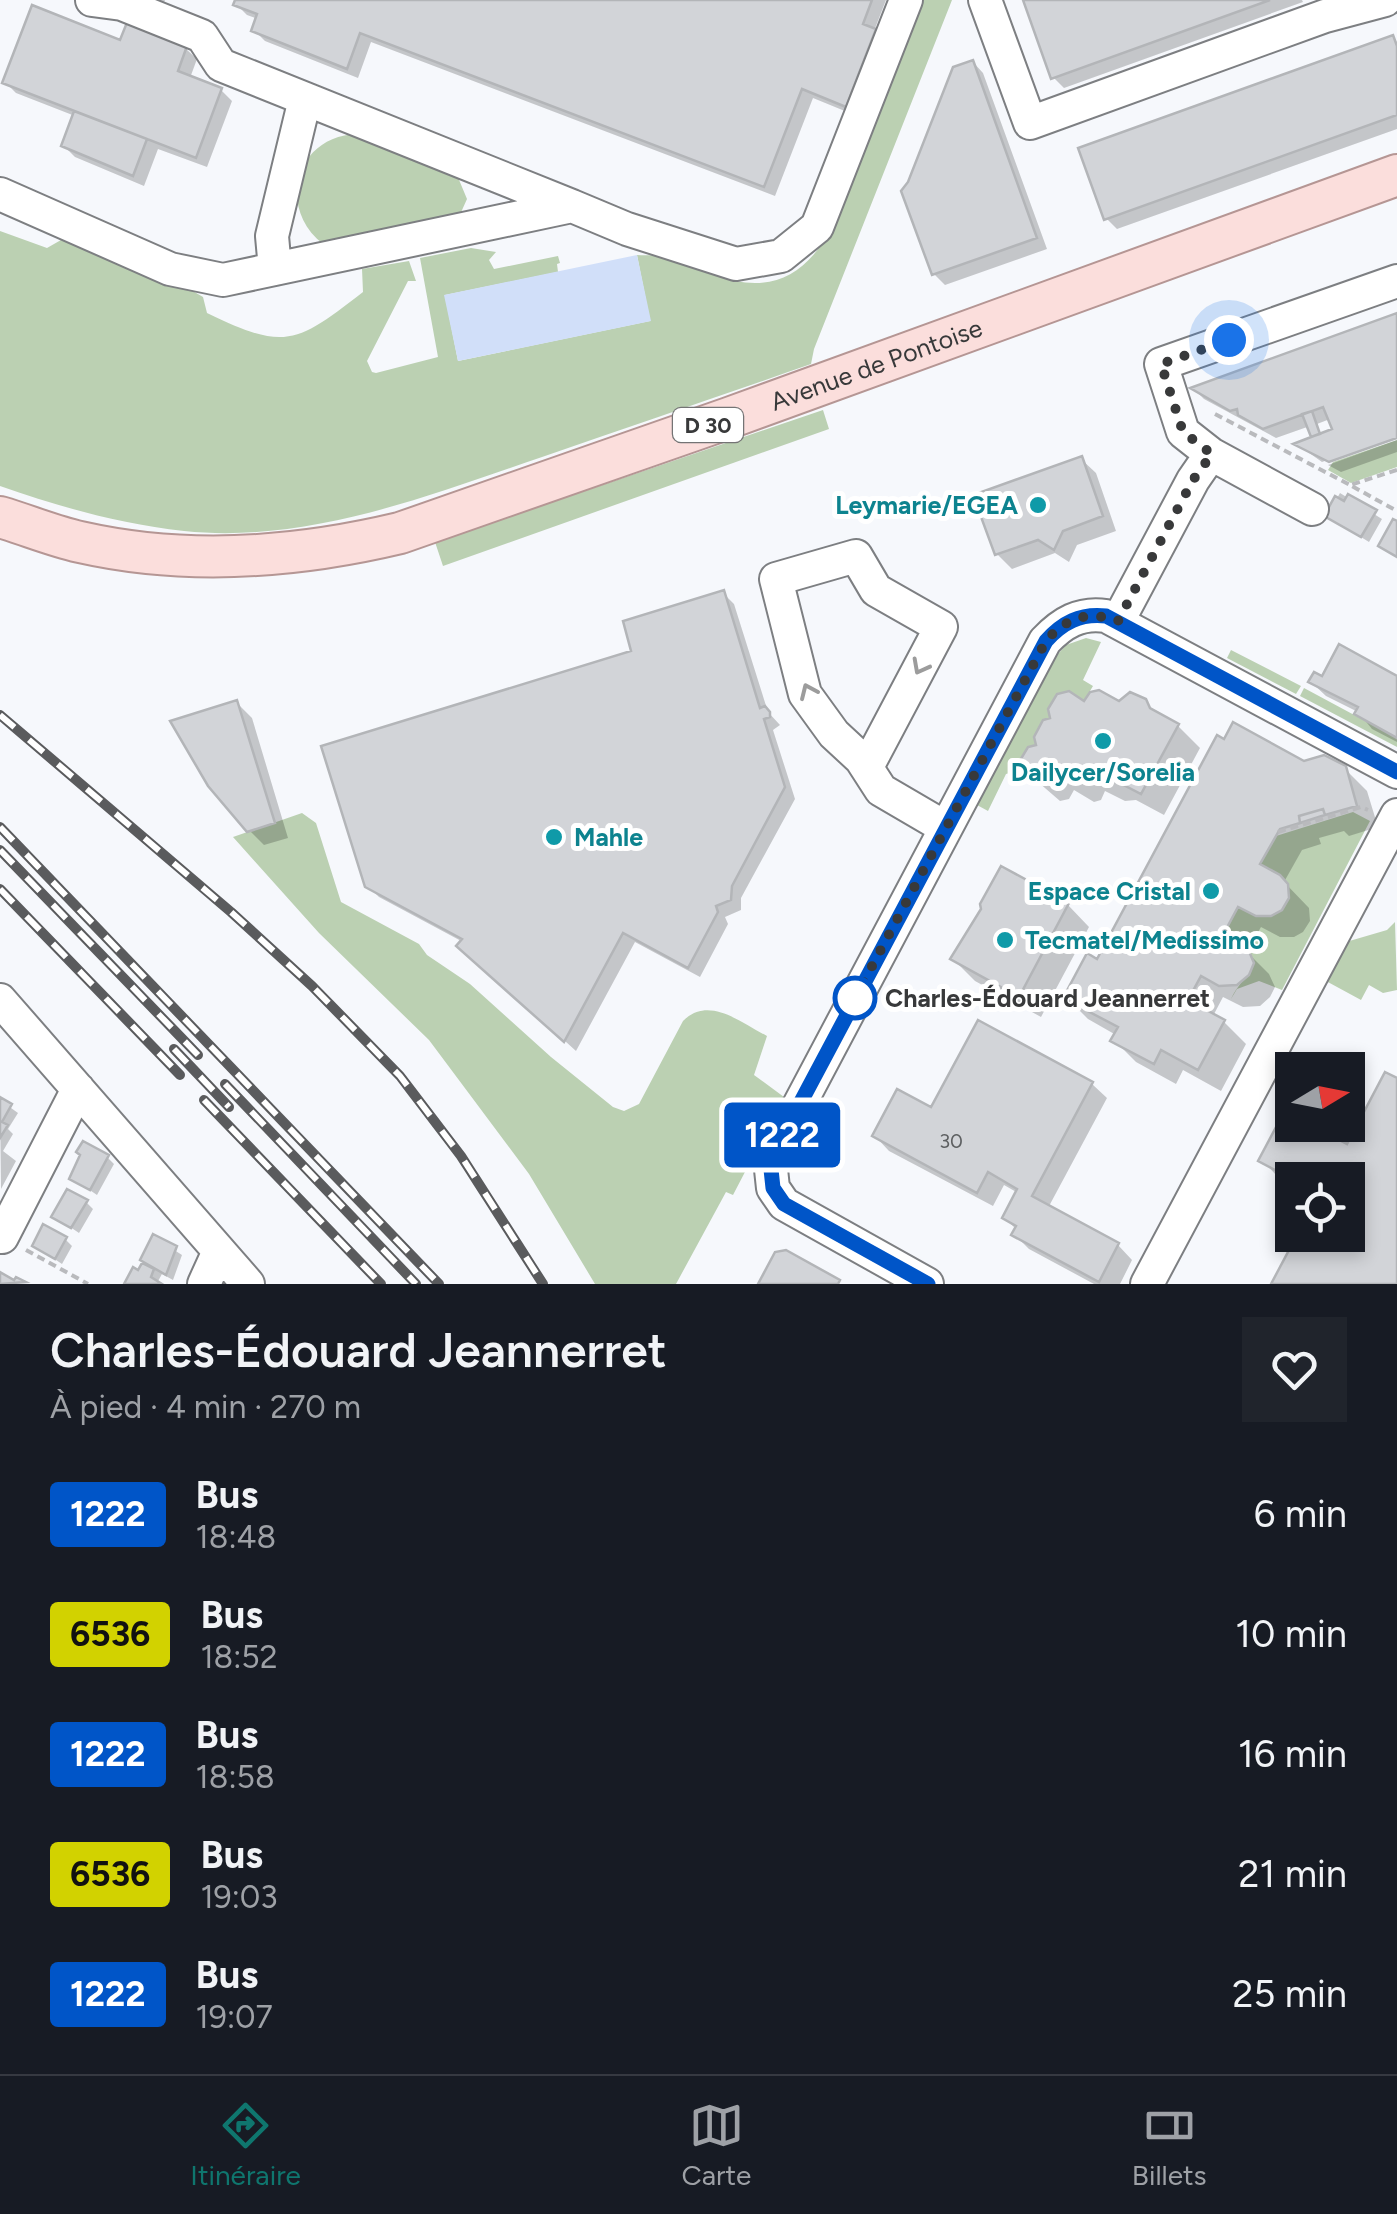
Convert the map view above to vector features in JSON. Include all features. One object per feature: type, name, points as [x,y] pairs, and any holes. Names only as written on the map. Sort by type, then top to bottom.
[{"type":"main road","name":"Avenue de Pontoise","points":[[0,517],[76,541],[193,557],[268,555],[400,533],[1397,175]]},
{"type":"street","points":[[92,0],[122,4],[202,36],[220,65],[628,230],[736,264],[781,256],[817,227],[906,0]]},
{"type":"street","points":[[985,0],[1030,123],[1351,4],[1385,0]]},
{"type":"street","points":[[275,269],[272,236],[304,99]]},
{"type":"street","points":[[0,194],[170,269],[223,280],[572,206]]},
{"type":"street","points":[[1312,509],[1212,454],[1183,432],[1161,364],[1397,282]]},
{"type":"street","points":[[1118,621],[1193,480],[1212,454]]},
{"type":"street","points":[[866,767],[941,627],[876,590],[856,556],[776,580],[805,694],[881,790],[946,828]]},
{"type":"street","points":[[928,1284],[784,1204],[773,1188],[770,1160],[1046,641],[1057,629],[1082,616],[1093,614],[1118,621],[1397,772]]},
{"type":"street","points":[[1147,1284],[1384,813]]},
{"type":"street","points":[[0,1000],[248,1284]]},
{"type":"street","points":[[2,1237],[78,1089]]},
{"type":"street","points":[[204,1284],[220,1251]]},
{"type":"path","points":[[1214,414],[1397,512]]},
{"type":"path","points":[[1350,485],[1397,470]]},
{"type":"path","points":[[1278,832],[1361,807],[1384,813]]},
{"type":"path","points":[[2,1237],[88,1284]]},
{"type":"green space","points":[[921,0],[952,0],[811,364],[413,500],[368,513],[276,530],[230,533],[160,528],[90,514],[0,486],[0,231],[47,248],[61,240],[191,290],[203,297],[207,313],[273,337],[305,332],[363,292],[362,269],[409,261],[416,281],[408,281],[367,361],[376,373],[438,357],[420,258],[471,248],[496,252],[489,260],[494,269],[558,256],[560,263],[558,272],[445,295],[458,361],[650,321],[637,255],[664,256],[750,283],[782,278],[809,260],[831,229]]},
{"type":"green space","points":[[358,134],[457,175],[467,199],[458,219],[323,244],[308,228],[300,211],[300,175],[307,159],[320,146],[337,137]]},
{"type":"green space","points":[[823,410],[829,429],[443,566],[435,542]]},
{"type":"green space","points":[[1397,440],[1397,467],[1351,483],[1328,470],[1333,462]]},
{"type":"green space","points":[[1086,638],[1101,642],[1083,680],[1093,686],[1084,701],[1069,691],[1057,694],[1048,709],[1050,718],[1043,720],[1034,736],[1036,745],[1028,747],[1019,762],[1021,770],[1006,774],[988,811],[977,805],[1058,654],[1066,645]]},
{"type":"green space","points":[[1231,650],[1301,686],[1296,694],[1227,658]]},
{"type":"green space","points":[[1304,688],[1397,738],[1397,747],[1300,696]]},
{"type":"green space","points":[[1353,812],[1370,821],[1282,990],[1259,981],[1237,989],[1231,999],[1236,989],[1249,973],[1254,963],[1248,949],[1223,935],[1238,907],[1267,916],[1283,907],[1289,896],[1282,877],[1260,864],[1276,836]]},
{"type":"green space","points":[[302,813],[316,823],[341,902],[419,944],[427,955],[470,984],[613,1107],[624,1111],[639,1104],[683,1021],[693,1014],[725,1014],[767,1036],[754,1075],[784,1097],[733,1195],[726,1192],[676,1284],[595,1284],[529,1174],[429,1040],[319,933],[233,837]]},
{"type":"green space","points":[[1395,922],[1397,990],[1383,993],[1369,985],[1361,1000],[1326,981],[1346,942],[1387,930]]},
{"type":"water","points":[[637,255],[651,321],[458,361],[444,295]]},
{"type":"building","points":[[136,0],[187,46],[178,71],[222,88],[196,158],[2,83],[32,5],[120,40]]},
{"type":"building","points":[[235,0],[872,0],[863,24],[876,29],[846,107],[802,89],[764,187],[360,33],[347,69],[251,31],[257,14],[233,5]]},
{"type":"building","points":[[1023,0],[1270,0],[1051,79]]},
{"type":"building","points":[[1393,35],[1397,46],[1397,115],[1104,220],[1078,148]]},
{"type":"building","points":[[973,60],[1037,238],[932,275],[901,191],[953,67]]},
{"type":"building","points":[[74,111],[147,139],[133,176],[61,146]]},
{"type":"building","points":[[1397,313],[1397,438],[1329,462],[1293,444],[1332,429],[1323,407],[1263,429],[1238,415],[1237,409],[1230,411],[1190,388]]},
{"type":"building","points":[[1312,411],[1320,434],[1311,437],[1302,414]]},
{"type":"building","name":"Leymarie/EGEA","points":[[1082,456],[1103,516],[1063,531],[1054,550],[1038,540],[995,555],[973,495]]},
{"type":"building","points":[[1348,494],[1377,510],[1361,537],[1324,516],[1335,496],[1344,501]]},
{"type":"building","points":[[1393,519],[1397,521],[1397,557],[1378,546]]},
{"type":"building","name":"Mahle","points":[[724,590],[760,708],[765,706],[770,712],[770,717],[764,719],[785,787],[732,886],[731,900],[716,906],[718,912],[688,968],[623,933],[564,1042],[456,946],[462,939],[365,887],[321,746],[631,651],[623,621]]},
{"type":"building","points":[[1339,644],[1397,676],[1397,738],[1354,714],[1358,707],[1308,682],[1314,672],[1322,676]]},
{"type":"building","name":"Dailycer/Sorelia","points":[[1099,690],[1119,701],[1130,692],[1179,724],[1141,794],[1112,779],[1101,780],[1083,771],[1079,778],[1070,781],[1051,770],[1048,777],[1037,780],[1021,770],[1019,762],[1028,747],[1036,745],[1034,737],[1043,720],[1050,718],[1048,709],[1057,694],[1069,691],[1084,701],[1090,692]]},
{"type":"building","points":[[237,700],[275,823],[247,832],[208,786],[170,721]]},
{"type":"building","name":"Espace Cristal","points":[[1233,722],[1304,761],[1324,755],[1346,766],[1357,806],[1325,815],[1323,809],[1299,816],[1300,823],[1280,829],[1260,864],[1288,884],[1289,898],[1282,910],[1271,916],[1256,916],[1238,907],[1223,935],[1248,949],[1254,963],[1249,975],[1237,985],[1219,986],[1201,976],[1188,1000],[1225,1020],[1198,1070],[1161,1050],[1154,1064],[1110,1041],[1118,1027],[1063,998],[1087,953],[1097,959],[1217,735],[1224,739]]},
{"type":"building","points":[[1323,809],[1325,815],[1300,823],[1299,816]]},
{"type":"building","name":"Tecmatel/Medissimo","points":[[1001,866],[1069,903],[1019,997],[950,959],[981,909],[980,904]]},
{"type":"building","points":[[978,1020],[1093,1082],[1032,1196],[1119,1243],[1099,1282],[1011,1235],[1016,1226],[1002,1218],[1017,1189],[988,1172],[977,1193],[872,1136],[897,1089],[931,1107]]},
{"type":"building","points":[[1385,1072],[1397,1078],[1397,1284],[1271,1284],[1288,1252],[1365,1252],[1365,1162],[1275,1162],[1275,1170],[1258,1161],[1275,1129],[1275,1142],[1365,1142],[1365,1110]]},
{"type":"building","points":[[0,1097],[12,1104],[2,1122],[8,1125],[0,1138]]},
{"type":"building","points":[[83,1141],[109,1155],[90,1190],[69,1179]]},
{"type":"building","points":[[67,1189],[88,1200],[71,1228],[51,1217]]},
{"type":"building","points":[[43,1224],[67,1237],[55,1259],[32,1246]]},
{"type":"building","points":[[153,1234],[177,1246],[166,1275],[140,1260]]},
{"type":"building","points":[[786,1250],[840,1280],[838,1284],[758,1284],[775,1252]]},
{"type":"building","points":[[142,1263],[154,1269],[151,1277],[162,1284],[124,1284],[133,1267],[138,1270]]},
{"type":"building","points":[[0,1272],[14,1280],[16,1277],[26,1282],[0,1284]]},
{"type":"railway","points":[[0,715],[231,912],[312,986],[400,1076],[461,1156],[543,1284]]},
{"type":"railway","points":[[0,827],[439,1284]]},
{"type":"railway","points":[[0,850],[198,1055]]},
{"type":"railway","points":[[0,889],[180,1075]]},
{"type":"railway","points":[[174,1049],[229,1107]]},
{"type":"railway","points":[[225,1084],[416,1284]]},
{"type":"railway","points":[[204,1100],[381,1284]]},
{"type":"bus line","name":"1222","points":[[928,1284],[792,1211],[773,1188],[770,1160],[1046,641],[1069,620],[1093,614],[1106,616],[1397,772]]},
{"type":"place","name":"Leymarie/EGEA","points":[[1038,505]]},
{"type":"place","name":"Dailycer/Sorelia","points":[[1103,741]]},
{"type":"place","name":"Mahle","points":[[554,837]]},
{"type":"place","name":"Espace Cristal","points":[[1211,891]]},
{"type":"place","name":"Tecmatel/Medissimo","points":[[1005,940]]},
{"type":"place","name":"Charles-Édouard Jeannerret","points":[[855,998]]},
{"type":"route","points":[[855,998],[1046,641],[1069,620],[1082,616],[1093,614],[1118,621],[1193,480],[1212,454],[1183,432],[1161,364],[1229,340]]}]
